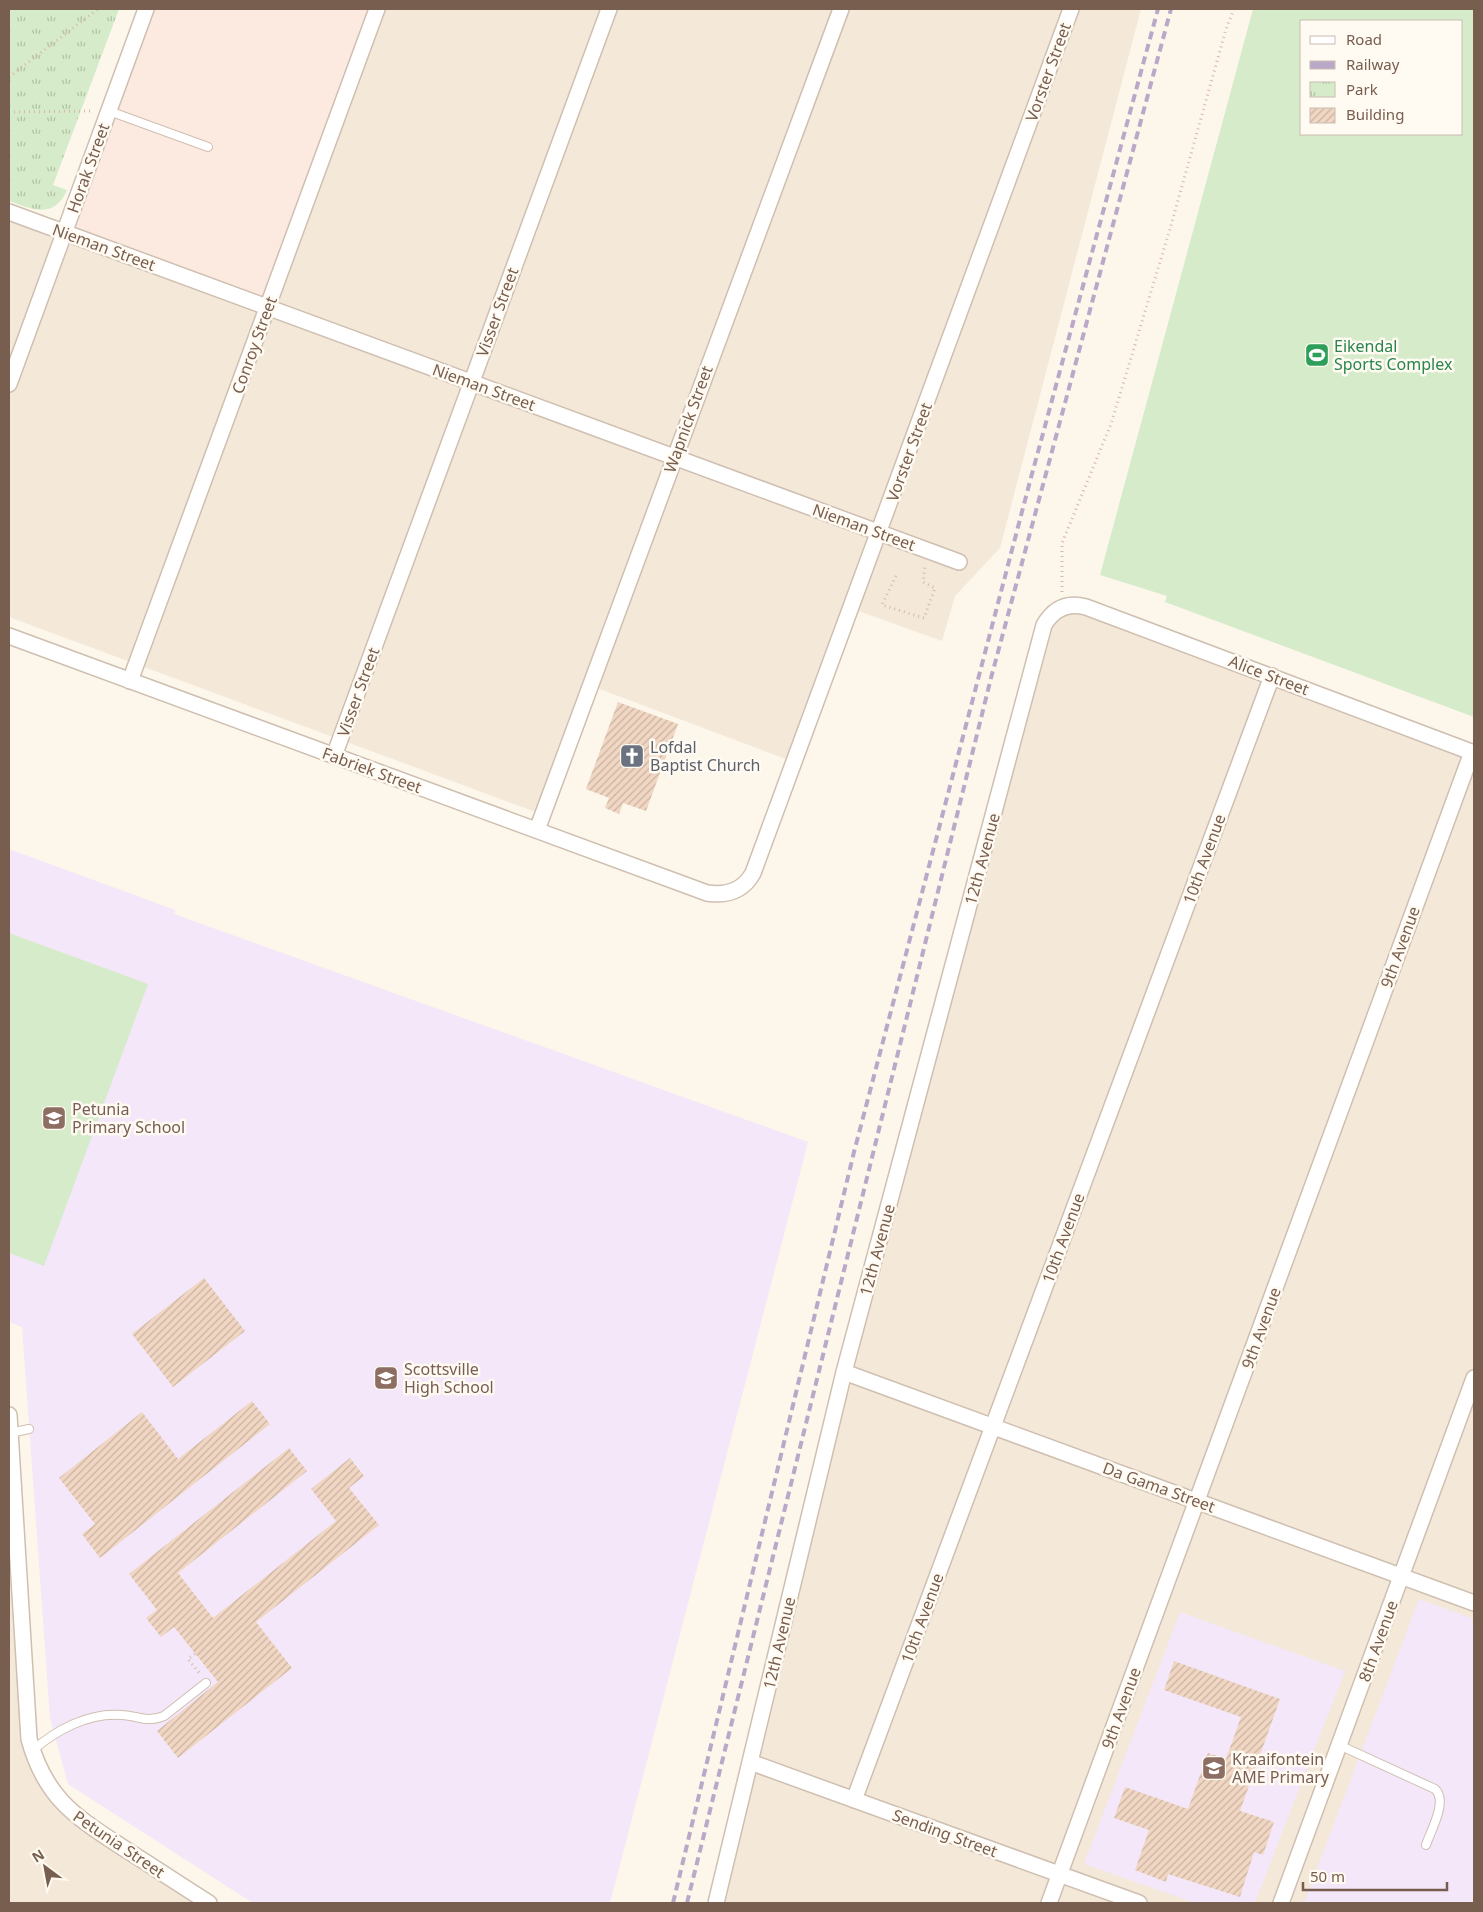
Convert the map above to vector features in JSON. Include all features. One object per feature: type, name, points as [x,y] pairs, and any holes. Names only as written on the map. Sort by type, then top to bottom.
[{"type":"street","name":"Horak Street","points":[[9,384],[146,9]]},
{"type":"street","name":"Conroy Street","points":[[130,681],[377,9]]},
{"type":"street","name":"Visser Street","points":[[334,756],[609,9]]},
{"type":"street","name":"Wapnick Street","points":[[537,830],[840,9]]},
{"type":"street","name":"Vorster Street","points":[[737,890],[749,880],[753,873],[1071,9]]},
{"type":"street","name":"Nieman Street","points":[[9,212],[959,562]]},
{"type":"street","name":"Alice Street","points":[[1062,607],[1070,605],[1086,607],[1473,752]]},
{"type":"street","name":"12th Avenue","points":[[716,1903],[844,1372],[1044,625],[1054,612],[1062,607]]},
{"type":"street","name":"Fabriek Street","points":[[9,636],[707,893],[717,894],[737,890]]},
{"type":"street","name":"10th Avenue","points":[[854,1800],[1272,676]]},
{"type":"street","name":"9th Avenue","points":[[1049,1903],[1473,752]]},
{"type":"street","name":"Da Gama Street","points":[[844,1372],[1474,1603]]},
{"type":"street","name":"8th Avenue","points":[[1281,1903],[1474,1378]]},
{"type":"street","name":"Petunia Street","points":[[9,1416],[29,1739],[32,1751],[47,1784],[78,1818],[189,1898],[209,1903]]},
{"type":"street","name":"Sending Street","points":[[750,1762],[1139,1903]]},
{"type":"lane","points":[[109,111],[208,147]]},
{"type":"lane","points":[[10,1432],[29,1429]]},
{"type":"lane","points":[[32,1751],[43,1741],[64,1728],[103,1716],[123,1715],[155,1720],[164,1716],[206,1682]]},
{"type":"lane","points":[[1339,1745],[1440,1793],[1441,1803],[1426,1845]]},
{"type":"path","points":[[9,77],[98,9]]},
{"type":"path","points":[[1062,607],[1062,543],[1111,424],[1170,229],[1226,29],[1234,9]]},
{"type":"path","points":[[9,112],[109,111]]},
{"type":"path","points":[[896,576],[882,605],[924,618],[935,588],[923,582],[927,550]]},
{"type":"path","points":[[195,1654],[188,1659],[206,1682]]},
{"type":"shaded area","points":[[148,9],[376,9],[266,307],[65,234]]},
{"type":"shaded area","points":[[376,9],[1141,9],[1000,548],[955,596],[942,641],[850,608],[794,762],[589,685],[541,814],[9,617],[9,214],[65,234]]},
{"type":"shaded area","points":[[1069,603],[1474,751],[1474,1903],[718,1903],[1042,625]]},
{"type":"shaded area","name":"Scottsville High School","points":[[9,849],[175,910],[174,914],[808,1142],[610,1903],[253,1903],[68,1784],[50,1718],[22,1327],[9,1322]]},
{"type":"shaded area","points":[[9,1433],[29,1740],[47,1785],[208,1903],[9,1903]]},
{"type":"shaded area","points":[[1419,1599],[1474,1619],[1474,1903],[1304,1903]]},
{"type":"shaded area","name":"Kraaifontein AME Primary","points":[[1180,1612],[1345,1671],[1255,1903],[1195,1903],[1084,1864]]},
{"type":"green space","points":[[9,9],[119,9],[53,185],[67,190],[62,199],[49,209],[34,209],[9,201]]},
{"type":"green space","name":"Eikendal Sports Complex","points":[[1253,9],[1474,9],[1474,717],[1165,602],[1167,596],[1100,575]]},
{"type":"green space","name":"Petunia Primary School","points":[[9,933],[148,984],[44,1266],[9,1253]]},
{"type":"building","name":"Lofdal Baptist Church","points":[[618,702],[678,724],[646,811],[623,803],[619,814],[605,808],[609,798],[586,789]]},
{"type":"building","points":[[204,1278],[245,1331],[173,1387],[132,1334]]},
{"type":"building","points":[[252,1401],[270,1424],[100,1558],[82,1534],[95,1524],[59,1478],[142,1412],[178,1459]]},
{"type":"building","points":[[289,1448],[307,1471],[178,1573],[213,1618],[336,1521],[311,1489],[350,1458],[364,1476],[349,1488],[379,1525],[256,1622],[292,1668],[178,1758],[157,1731],[218,1682],[174,1627],[161,1637],[146,1618],[157,1610],[129,1574]]},
{"type":"building","points":[[1174,1661],[1280,1699],[1240,1811],[1274,1822],[1263,1855],[1254,1852],[1240,1897],[1168,1874],[1166,1882],[1135,1870],[1149,1830],[1114,1818],[1125,1787],[1188,1809],[1208,1753],[1226,1759],[1241,1717],[1164,1690]]},
{"type":"railway","points":[[673,1903],[854,1152],[1029,485],[1158,9]]},
{"type":"railway","points":[[687,1903],[991,678],[1171,9]]},
{"type":"place","name":"Eikendal Sports Complex","points":[[1317,355]]},
{"type":"place","name":"Lofdal Baptist Church","points":[[632,756]]},
{"type":"place","name":"Petunia Primary School","points":[[54,1118]]},
{"type":"place","name":"Scottsville High School","points":[[386,1378]]},
{"type":"place","name":"Kraaifontein AME Primary","points":[[1214,1768]]}]
